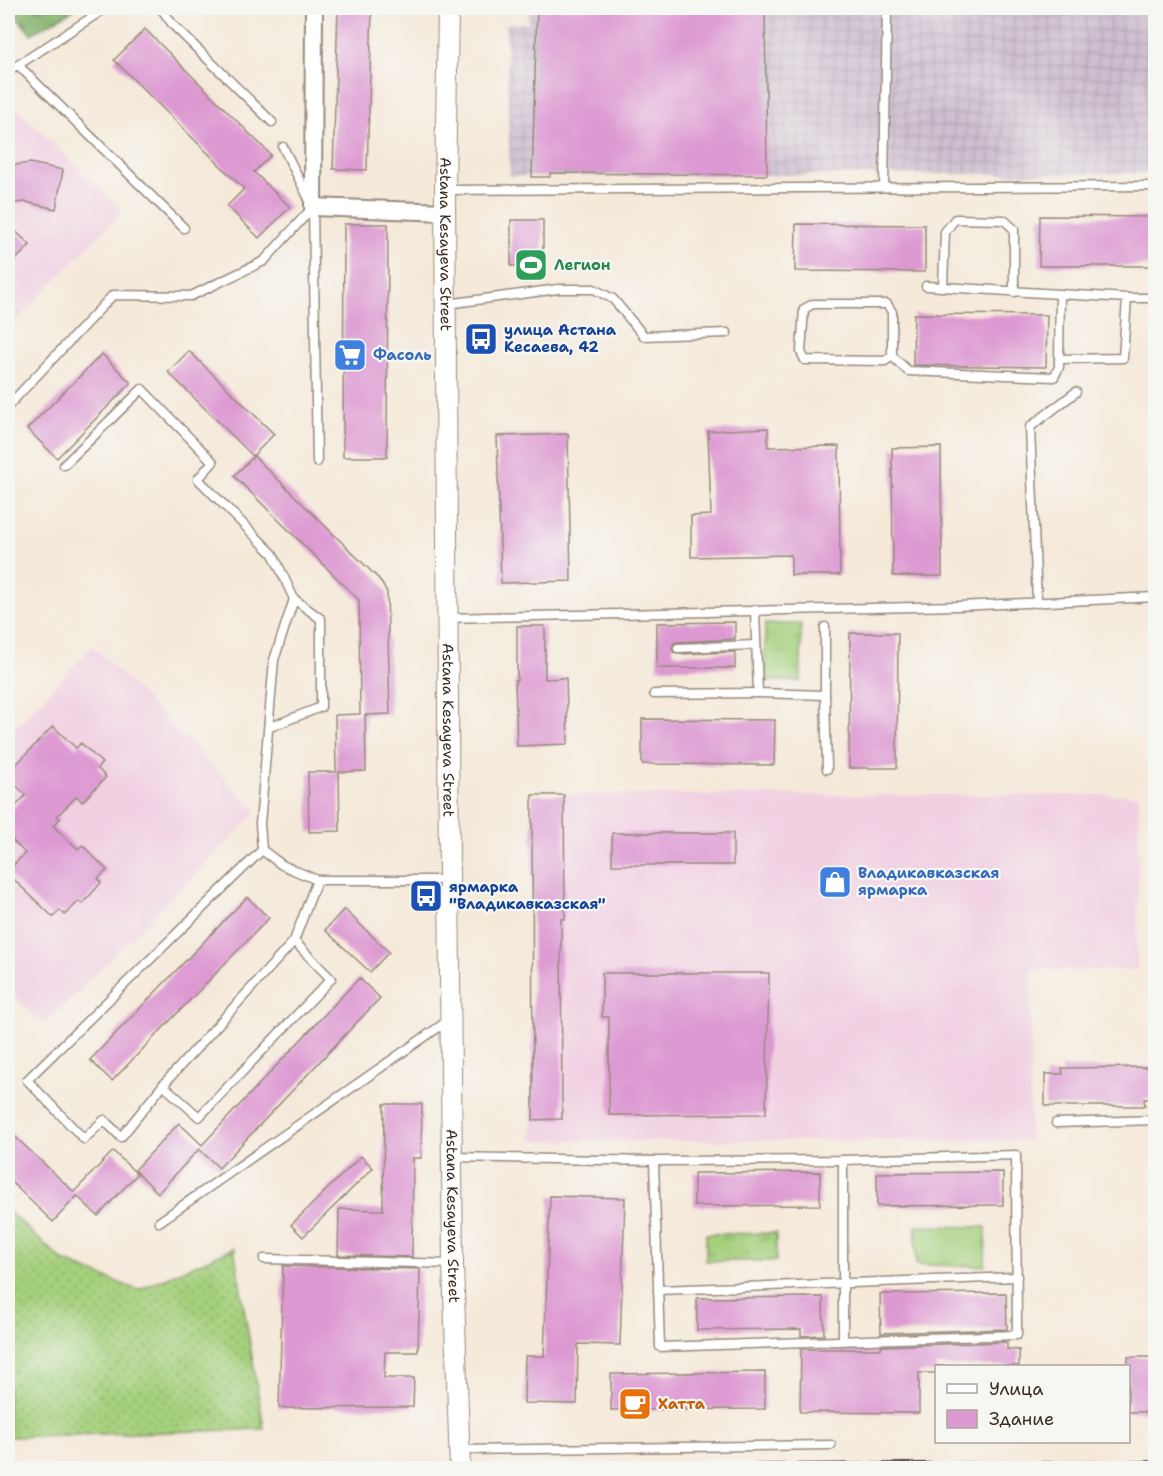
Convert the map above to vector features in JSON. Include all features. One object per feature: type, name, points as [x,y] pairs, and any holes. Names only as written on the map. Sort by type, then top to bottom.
[{"type":"street","points":[[314,8],[313,207],[446,212]]},
{"type":"street","name":"Astana Kesayeva Street","points":[[448,8],[446,212],[450,1020],[453,1264],[460,1459]]},
{"type":"lane","points":[[8,70],[106,8]]},
{"type":"lane","points":[[161,8],[172,25],[272,122]]},
{"type":"lane","points":[[884,187],[887,8]]},
{"type":"lane","points":[[18,65],[184,228]]},
{"type":"lane","points":[[283,147],[313,207],[317,462]]},
{"type":"lane","points":[[446,190],[1155,186]]},
{"type":"lane","points":[[8,406],[113,295],[191,296],[264,261],[313,207]]},
{"type":"lane","points":[[943,287],[945,232],[955,219],[1004,220],[1014,229],[1014,292]]},
{"type":"lane","points":[[926,286],[1155,298]]},
{"type":"lane","points":[[447,304],[558,289],[594,289],[613,299],[645,336],[727,333]]},
{"type":"lane","points":[[892,356],[885,361],[805,360],[801,352],[804,309],[813,304],[887,304],[892,312],[892,356],[908,371],[1054,376],[1059,367],[1060,294]]},
{"type":"lane","points":[[1059,359],[1123,358],[1127,298]]},
{"type":"lane","points":[[64,465],[142,389],[213,462],[198,479],[273,554],[294,599],[321,619],[321,707],[270,727]]},
{"type":"lane","points":[[1037,603],[1030,427],[1076,392]]},
{"type":"lane","points":[[448,618],[1037,603],[1155,597]]},
{"type":"lane","points":[[294,599],[274,660],[260,824],[262,850],[282,865],[317,880],[449,880]]},
{"type":"lane","points":[[755,610],[758,693]]},
{"type":"lane","points":[[825,627],[827,769]]},
{"type":"lane","points":[[678,648],[756,645]]},
{"type":"lane","points":[[654,694],[825,695]]},
{"type":"lane","points":[[262,850],[27,1080],[84,1139],[104,1120],[121,1137],[163,1085],[294,940],[317,880]]},
{"type":"lane","points":[[163,1085],[199,1116],[332,979],[294,940]]},
{"type":"lane","points":[[159,1222],[450,1020]]},
{"type":"lane","points":[[1056,1123],[1155,1120]]},
{"type":"lane","points":[[452,1157],[654,1161],[843,1160],[1016,1155],[1017,1335],[660,1347],[654,1161]]},
{"type":"lane","points":[[843,1160],[843,1341]]},
{"type":"lane","points":[[264,1259],[453,1264]]},
{"type":"lane","points":[[658,1290],[1017,1277]]},
{"type":"lane","points":[[460,1459],[831,1444]]},
{"type":"shaded area","points":[[529,8],[1155,8],[1155,173],[510,176],[506,24],[528,23]]},
{"type":"shaded area","points":[[8,100],[122,211],[8,329]]},
{"type":"shaded area","points":[[93,646],[256,810],[253,816],[44,1025],[8,990],[8,735]]},
{"type":"shaded area","name":"Владикавказская ярмарка","points":[[532,795],[1139,795],[1137,970],[1031,970],[1030,1140],[531,1141]]},
{"type":"green space","points":[[8,8],[77,8],[31,34]]},
{"type":"green space","points":[[765,624],[801,624],[801,681],[765,681]]},
{"type":"green space","points":[[8,1211],[63,1261],[138,1290],[234,1248],[264,1429],[8,1437]]},
{"type":"green space","points":[[916,1226],[986,1227],[985,1266],[916,1265]]},
{"type":"green space","points":[[776,1233],[776,1261],[706,1261],[706,1234]]},
{"type":"building","points":[[338,8],[372,8],[367,170],[333,169]]},
{"type":"building","points":[[537,8],[765,8],[767,175],[550,173],[550,177],[532,177]]},
{"type":"building","points":[[145,29],[271,155],[254,172],[290,207],[259,238],[227,206],[244,189],[114,60]]},
{"type":"building","points":[[30,163],[63,170],[56,209],[26,202],[8,204],[8,166]]},
{"type":"building","points":[[1040,216],[1155,217],[1155,266],[1039,266]]},
{"type":"building","points":[[511,220],[543,220],[543,265],[511,266]]},
{"type":"building","points":[[8,224],[30,245],[8,268]]},
{"type":"building","points":[[344,224],[388,224],[387,457],[343,457]]},
{"type":"building","points":[[796,224],[925,225],[925,272],[795,271]]},
{"type":"building","points":[[914,314],[1047,315],[1046,367],[913,365]]},
{"type":"building","points":[[189,351],[274,434],[253,456],[168,372]]},
{"type":"building","points":[[102,354],[131,383],[57,458],[27,429]]},
{"type":"building","points":[[768,428],[768,447],[839,446],[840,575],[791,575],[791,555],[691,557],[691,516],[711,515],[708,431]]},
{"type":"building","points":[[568,434],[571,581],[501,583],[497,436]]},
{"type":"building","points":[[941,447],[942,576],[893,576],[892,448]]},
{"type":"building","points":[[254,456],[379,579],[387,592],[390,714],[365,715],[366,771],[339,772],[340,831],[309,832],[308,772],[336,772],[335,715],[360,714],[359,600],[234,476]]},
{"type":"building","points":[[735,622],[735,639],[678,642],[674,643],[672,648],[673,652],[678,654],[735,652],[735,668],[657,668],[657,623]]},
{"type":"building","points":[[517,626],[545,626],[545,679],[566,678],[568,744],[517,746],[515,680],[517,680]]},
{"type":"building","points":[[850,633],[898,633],[897,768],[849,768]]},
{"type":"building","points":[[642,719],[775,720],[774,765],[642,764]]},
{"type":"building","points":[[53,726],[76,748],[81,743],[102,763],[97,768],[106,777],[82,802],[77,796],[57,816],[60,819],[53,826],[78,849],[82,845],[107,870],[98,879],[101,883],[82,904],[79,901],[65,915],[60,910],[53,917],[8,874],[8,871],[25,853],[8,836],[8,814],[26,795],[8,778],[8,773]]},
{"type":"building","points":[[532,795],[564,795],[565,919],[561,919],[562,1119],[533,1120]]},
{"type":"building","points":[[612,833],[733,833],[733,865],[612,865]]},
{"type":"building","points":[[247,897],[269,918],[112,1081],[90,1060]]},
{"type":"building","points":[[344,909],[389,952],[370,972],[325,930]]},
{"type":"building","points":[[602,973],[769,973],[766,1114],[609,1115],[609,1017],[602,1017]]},
{"type":"building","points":[[359,978],[380,998],[219,1168],[199,1149],[158,1193],[135,1170],[179,1123],[202,1145]]},
{"type":"building","points":[[1155,1067],[1155,1099],[1144,1099],[1145,1106],[1045,1106],[1045,1074],[1063,1074],[1062,1068]]},
{"type":"building","points":[[384,1104],[422,1104],[421,1158],[413,1158],[412,1257],[338,1255],[339,1209],[383,1210]]},
{"type":"building","points":[[8,1130],[74,1192],[113,1151],[137,1174],[98,1216],[77,1196],[53,1222],[8,1179]]},
{"type":"building","points":[[361,1156],[373,1168],[303,1237],[291,1225]]},
{"type":"building","points":[[820,1172],[820,1205],[694,1206],[694,1173]]},
{"type":"building","points":[[1003,1172],[1003,1205],[877,1206],[877,1173]]},
{"type":"building","points":[[550,1196],[625,1198],[620,1345],[578,1344],[577,1404],[524,1403],[525,1356],[544,1356]]},
{"type":"building","points":[[283,1266],[420,1269],[418,1352],[385,1352],[384,1378],[414,1378],[413,1407],[279,1408]]},
{"type":"building","points":[[1006,1293],[1007,1329],[881,1333],[880,1294]]},
{"type":"building","points":[[823,1297],[824,1335],[801,1336],[801,1329],[697,1330],[697,1298]]},
{"type":"building","points":[[1007,1342],[1007,1349],[1019,1350],[1019,1365],[935,1365],[935,1373],[919,1373],[919,1413],[800,1412],[801,1349],[881,1349],[881,1346]]},
{"type":"building","points":[[1128,1357],[1155,1357],[1155,1412],[1130,1412],[1130,1365],[1128,1365]]},
{"type":"building","points":[[765,1372],[765,1409],[611,1410],[611,1374]]},
{"type":"tram line","points":[[224,1468],[1156,1461]]},
{"type":"place","name":"Легион","points":[[531,265]]},
{"type":"place","name":"улица Астана Кесаева, 42","points":[[481,339]]},
{"type":"place","name":"Фасоль","points":[[350,355]]},
{"type":"place","name":"Владикавказская ярмарка","points":[[835,882]]},
{"type":"place","name":"ярмарка \"Владикавказская\"","points":[[426,896]]},
{"type":"place","name":"Хатта","points":[[635,1404]]}]
